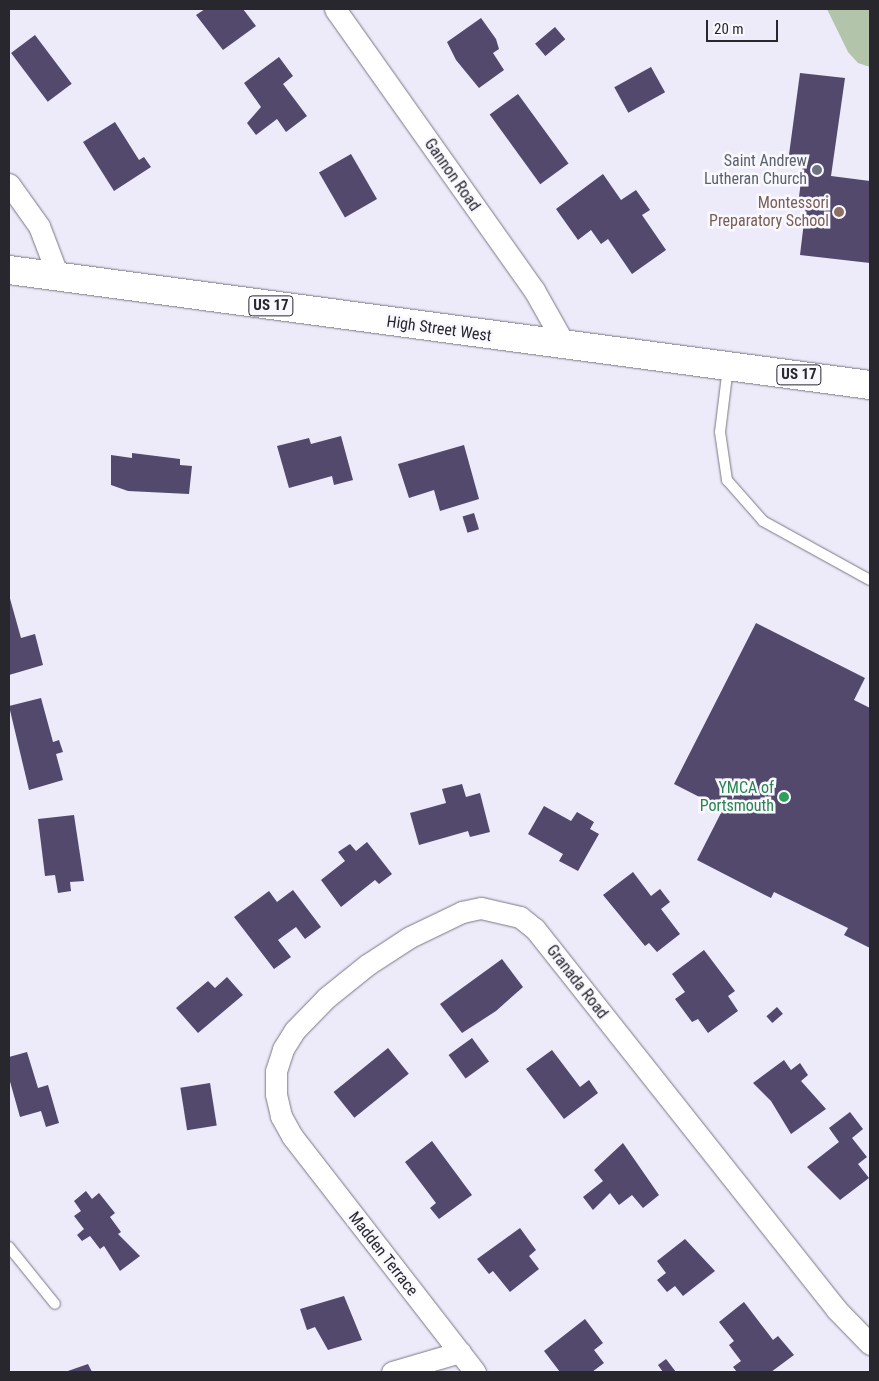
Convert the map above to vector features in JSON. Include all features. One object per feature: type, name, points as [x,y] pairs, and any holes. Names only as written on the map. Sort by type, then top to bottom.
[{"type":"main road","name":"High Street West","points":[[9,270],[870,385]]},
{"type":"street","name":"Gannon Road","points":[[334,9],[534,290],[565,344]]},
{"type":"street","points":[[9,184],[39,226],[58,276]]},
{"type":"street","name":"Granada Road","points":[[292,1136],[281,1116],[276,1086],[283,1049],[295,1030],[367,965],[410,937],[462,912],[501,910],[535,929],[867,1337]]},
{"type":"street","name":"Madden Terrace","points":[[292,1136],[475,1372]]},
{"type":"street","points":[[392,1372],[460,1352]]},
{"type":"lane","points":[[728,366],[720,432],[727,480],[763,521],[870,580]]},
{"type":"lane","points":[[9,1247],[55,1304]]},
{"type":"green space","points":[[827,9],[870,9],[870,67],[858,63],[848,52]]},
{"type":"building","points":[[205,9],[243,9],[256,26],[223,50],[196,15]]},
{"type":"building","points":[[481,18],[496,39],[499,49],[493,53],[504,70],[479,88],[456,60],[447,42]]},
{"type":"building","points":[[555,27],[565,39],[545,56],[535,44]]},
{"type":"building","points":[[35,35],[72,84],[48,102],[11,53]]},
{"type":"building","points":[[279,57],[293,76],[283,84],[307,116],[286,132],[277,119],[256,135],[247,123],[261,107],[244,83]]},
{"type":"building","points":[[651,67],[665,92],[628,113],[614,87]]},
{"type":"building","name":"Saint Andrew Lutheran Church","points":[[800,73],[845,78],[831,176],[870,181],[870,263],[800,255],[807,197],[799,197],[803,164],[788,162]]},
{"type":"building","points":[[518,94],[569,164],[540,184],[490,115]]},
{"type":"building","points":[[115,122],[139,160],[144,157],[151,167],[114,191],[83,142]]},
{"type":"building","points":[[351,154],[377,199],[345,218],[319,172]]},
{"type":"building","points":[[603,174],[621,200],[636,190],[650,210],[642,215],[666,250],[632,274],[608,239],[601,244],[591,230],[578,240],[556,209]]},
{"type":"building","points":[[341,436],[353,480],[334,485],[332,476],[289,488],[277,446],[309,438],[311,444]]},
{"type":"building","points":[[464,445],[479,499],[440,511],[434,490],[409,498],[398,464]]},
{"type":"building","points":[[132,453],[180,459],[180,465],[192,466],[189,494],[128,491],[111,485],[111,455],[132,458]]},
{"type":"building","points":[[474,513],[479,529],[467,533],[463,517]]},
{"type":"building","points":[[9,595],[21,638],[35,634],[43,665],[9,675]]},
{"type":"building","name":"YMCA of Portsmouth","points":[[756,623],[865,678],[854,700],[870,708],[870,948],[844,935],[848,928],[774,892],[771,898],[697,860],[723,809],[674,784]]},
{"type":"building","points":[[41,698],[53,742],[59,740],[63,752],[56,754],[63,780],[29,790],[9,706]]},
{"type":"building","points":[[462,784],[466,797],[480,793],[490,832],[470,837],[468,831],[419,845],[410,813],[446,803],[442,789]]},
{"type":"building","points":[[544,806],[571,821],[577,812],[594,822],[590,829],[599,834],[578,871],[559,861],[563,854],[528,834]]},
{"type":"building","points":[[74,815],[84,881],[70,882],[71,891],[58,893],[55,875],[45,876],[38,819]]},
{"type":"building","points":[[367,842],[392,874],[379,884],[375,880],[341,907],[321,880],[345,861],[338,852],[350,844],[356,851]]},
{"type":"building","points":[[633,872],[651,896],[660,889],[670,902],[661,909],[680,934],[657,952],[649,943],[645,946],[603,895]]},
{"type":"building","points":[[293,890],[321,927],[305,939],[296,927],[278,940],[291,957],[274,969],[234,917],[269,891],[277,902]]},
{"type":"building","points":[[704,950],[735,991],[728,996],[738,1011],[708,1033],[698,1019],[692,1022],[675,999],[685,992],[672,974]]},
{"type":"building","points":[[502,959],[523,987],[496,1011],[462,1033],[440,1004]]},
{"type":"building","points":[[227,977],[243,995],[198,1033],[176,1008],[208,981],[215,988]]},
{"type":"building","points":[[777,1007],[783,1014],[772,1023],[766,1016]]},
{"type":"building","points":[[472,1038],[489,1061],[466,1079],[449,1055]]},
{"type":"building","points":[[388,1048],[409,1074],[354,1118],[334,1092]]},
{"type":"building","points":[[552,1050],[580,1087],[589,1080],[598,1093],[564,1119],[526,1069]]},
{"type":"building","points":[[27,1052],[38,1088],[48,1085],[59,1123],[46,1127],[41,1111],[20,1117],[9,1078],[9,1057]]},
{"type":"building","points":[[784,1060],[791,1070],[800,1063],[808,1075],[801,1081],[826,1109],[791,1134],[771,1101],[753,1083]]},
{"type":"building","points":[[210,1083],[217,1125],[187,1130],[180,1088]]},
{"type":"building","points":[[850,1112],[863,1129],[852,1138],[867,1157],[858,1164],[869,1178],[840,1200],[807,1167],[839,1142],[829,1128]]},
{"type":"building","points":[[432,1141],[472,1195],[439,1219],[430,1208],[436,1203],[405,1162]]},
{"type":"building","points":[[623,1143],[659,1195],[643,1208],[632,1195],[619,1205],[610,1193],[593,1210],[583,1197],[603,1181],[594,1170]]},
{"type":"building","points":[[86,1191],[92,1199],[99,1193],[115,1213],[110,1217],[121,1232],[118,1234],[140,1256],[120,1271],[104,1246],[100,1249],[90,1236],[82,1241],[77,1235],[84,1229],[74,1216],[81,1211],[74,1201]]},
{"type":"building","points":[[520,1228],[536,1250],[529,1256],[539,1269],[510,1292],[493,1271],[489,1274],[477,1259]]},
{"type":"building","points":[[685,1239],[715,1271],[683,1296],[675,1286],[667,1292],[657,1280],[666,1273],[657,1261]]},
{"type":"building","points":[[344,1296],[362,1340],[328,1350],[315,1327],[307,1330],[300,1309]]},
{"type":"building","points":[[744,1302],[773,1340],[778,1336],[794,1355],[771,1372],[737,1372],[733,1367],[741,1361],[729,1345],[734,1341],[719,1322]]},
{"type":"building","points":[[585,1319],[603,1343],[594,1350],[604,1363],[592,1372],[560,1372],[544,1351]]},
{"type":"building","points":[[666,1359],[676,1372],[663,1372],[658,1365]]},
{"type":"building","points":[[88,1364],[92,1372],[65,1372]]},
{"type":"place","name":"Saint Andrew Lutheran Church","points":[[817,170]]},
{"type":"place","name":"Montessori Preparatory School","points":[[839,212]]},
{"type":"place","name":"YMCA of Portsmouth","points":[[784,797]]}]
